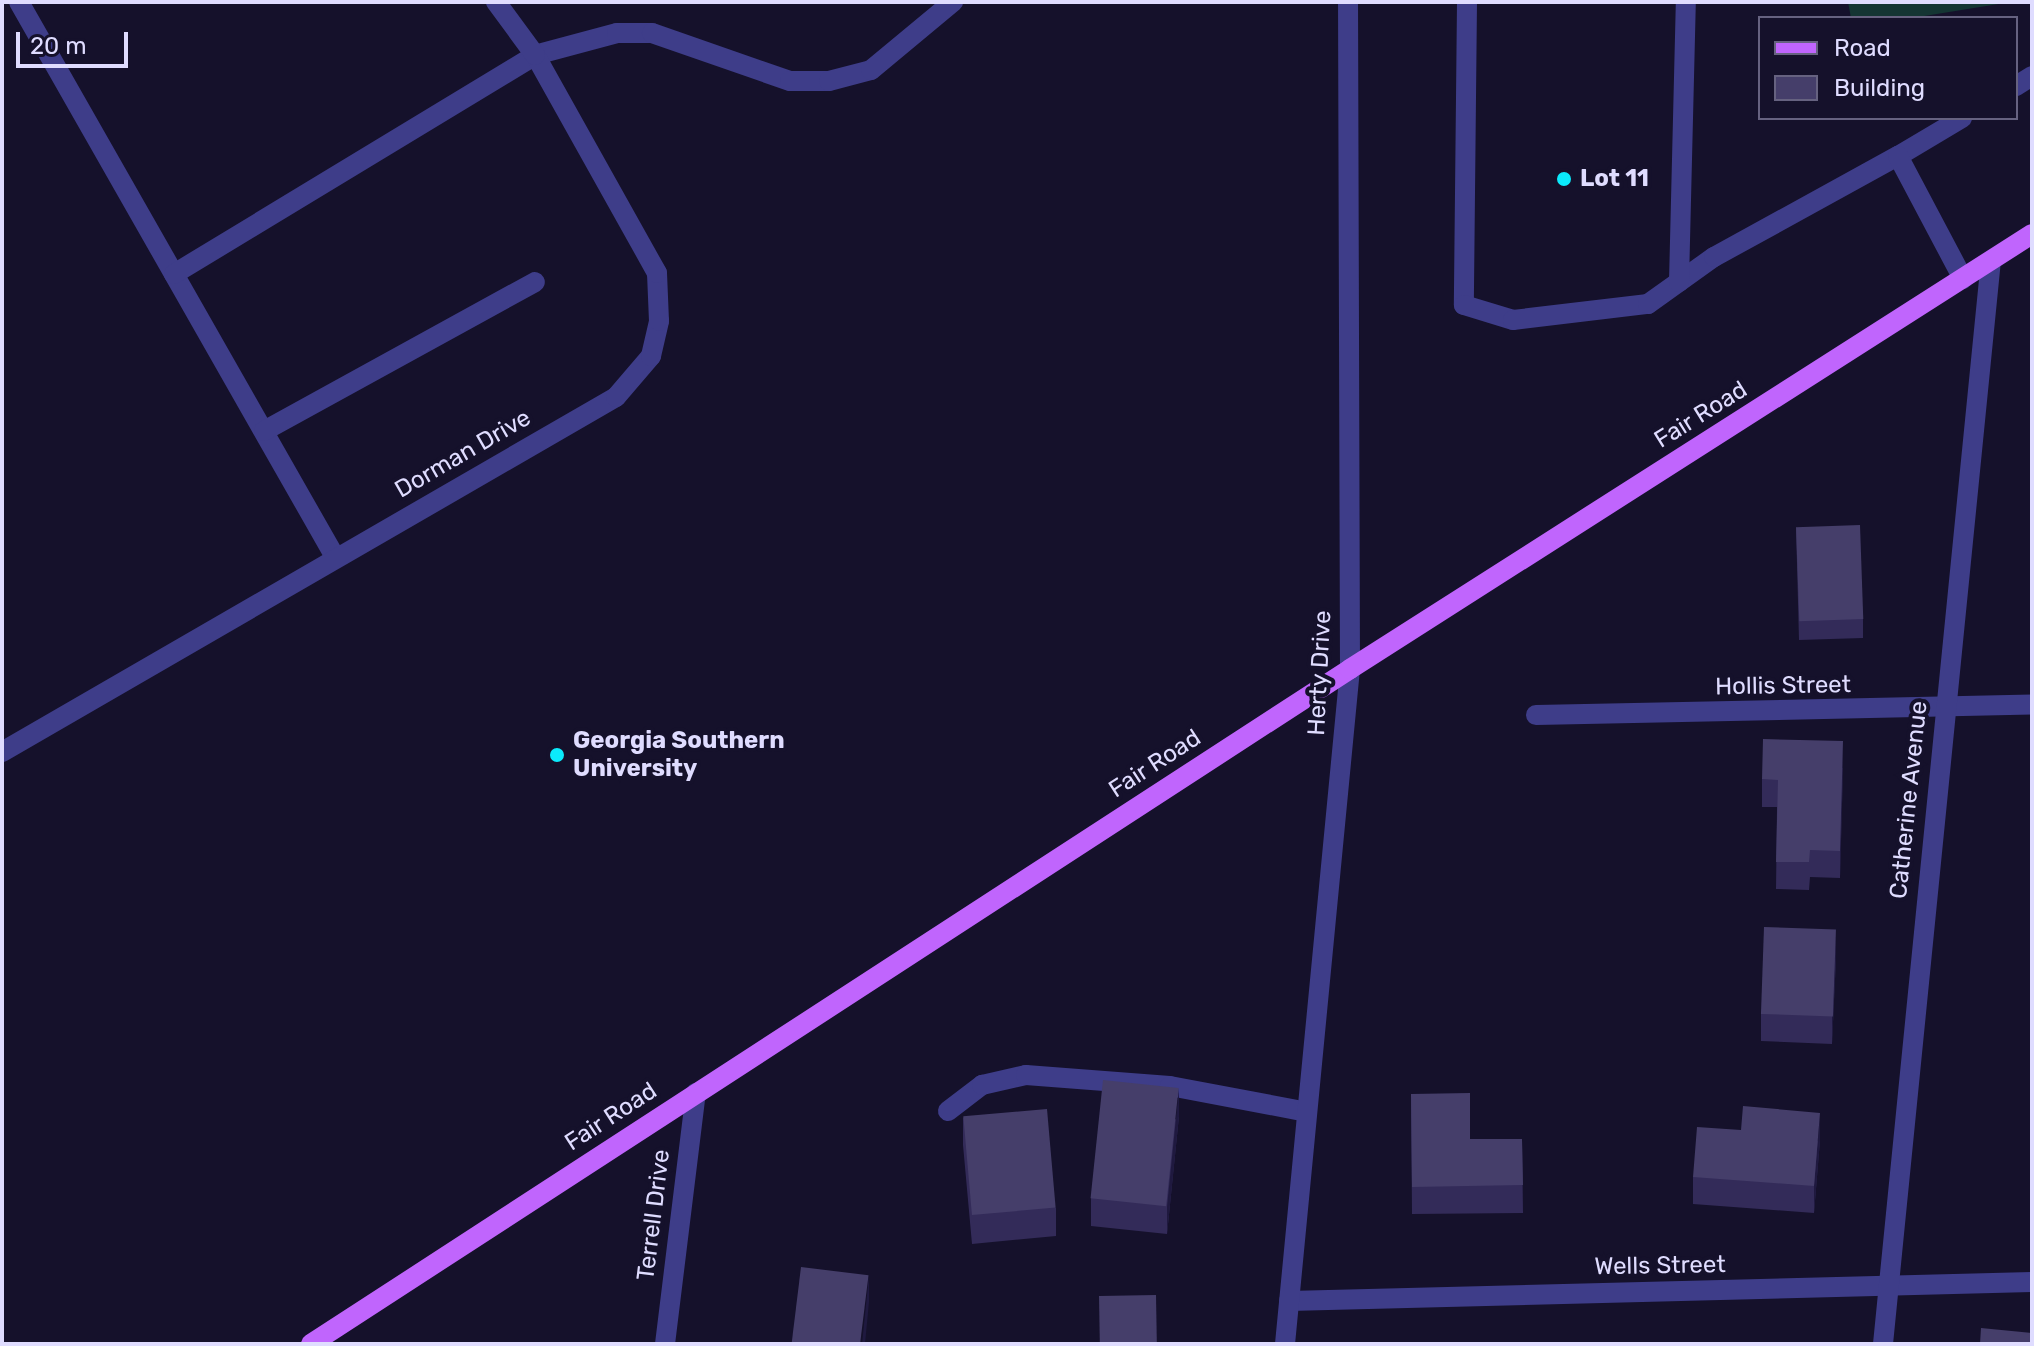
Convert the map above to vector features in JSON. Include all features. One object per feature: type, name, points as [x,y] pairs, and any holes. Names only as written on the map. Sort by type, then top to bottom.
[{"type":"main road","name":"Fair Road","points":[[311,1344],[1350,669],[2032,234]]},
{"type":"street","points":[[19,2],[335,557]]},
{"type":"street","name":"Dorman Drive","points":[[2,752],[616,397],[651,356],[659,321],[657,273],[535,55],[496,2]]},
{"type":"street","points":[[174,274],[535,55],[617,33],[652,33],[790,81],[829,81],[871,70],[953,2]]},
{"type":"street","name":"Herty Drive","points":[[1285,1344],[1350,669],[1348,2]]},
{"type":"street","points":[[1467,2],[1464,305],[1525,318],[1648,304],[1714,257],[1959,120]]},
{"type":"street","points":[[1679,282],[1686,2]]},
{"type":"street","points":[[1898,156],[1963,279]]},
{"type":"street","name":"Catherine Avenue","points":[[1883,1344],[1991,261]]},
{"type":"street","points":[[264,431],[535,282]]},
{"type":"street","name":"Hollis Street","points":[[1536,715],[2032,705]]},
{"type":"street","points":[[948,1111],[982,1085],[1026,1075],[1170,1086],[1307,1112]]},
{"type":"street","name":"Terrell Drive","points":[[665,1344],[696,1093]]},
{"type":"street","name":"Wells Street","points":[[1289,1301],[2032,1282]]},
{"type":"green space","points":[[1848,2],[2011,2],[1924,16],[1851,16]]},
{"type":"building","points":[[1860,525],[1863,619],[1799,621],[1796,527]]},
{"type":"building","points":[[1763,739],[1843,741],[1840,851],[1810,850],[1809,862],[1776,862],[1778,780],[1762,779]]},
{"type":"building","points":[[1764,927],[1836,930],[1833,1016],[1761,1014]]},
{"type":"building","points":[[1103,1080],[1179,1088],[1166,1206],[1091,1198]]},
{"type":"building","points":[[1470,1093],[1470,1139],[1522,1139],[1523,1185],[1412,1187],[1411,1094]]},
{"type":"building","points":[[1743,1106],[1820,1113],[1814,1186],[1693,1177],[1697,1127],[1741,1130]]},
{"type":"building","points":[[1047,1109],[1056,1208],[972,1215],[963,1116]]},
{"type":"building","points":[[801,1267],[868,1275],[860,1344],[792,1343]]},
{"type":"building","points":[[1156,1295],[1157,1344],[1100,1344],[1099,1296]]},
{"type":"building","points":[[1981,1328],[2032,1333],[2032,1344],[1980,1344]]},
{"type":"place","name":"Lot 11","points":[[1564,179]]},
{"type":"place","name":"Georgia Southern University","points":[[557,755]]}]
